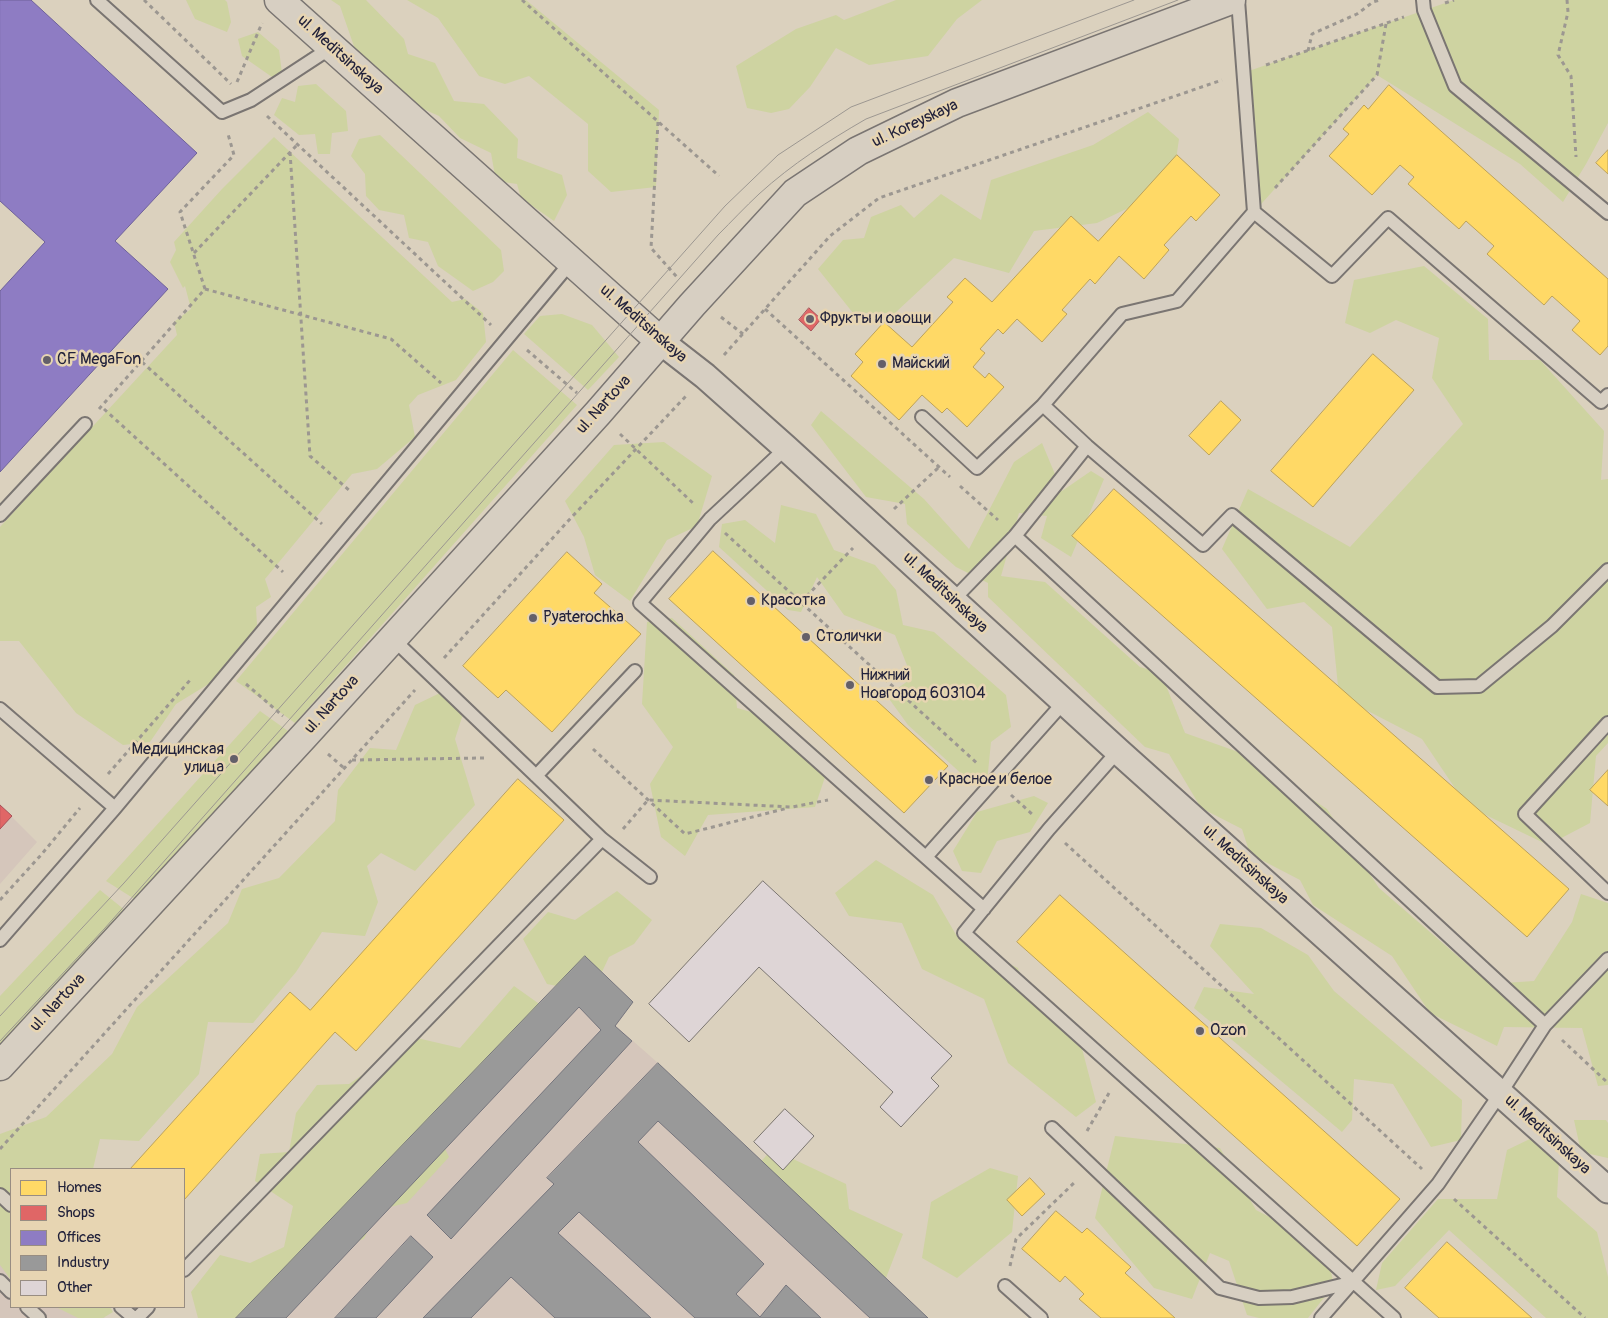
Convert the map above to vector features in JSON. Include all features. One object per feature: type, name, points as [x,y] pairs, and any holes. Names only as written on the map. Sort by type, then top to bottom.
[{"type":"street","name":"ul. Koreyskaya","points":[[660,341],[795,193],[858,151],[957,103],[1231,0]]},
{"type":"street","name":"ul. Meditsinskaya","points":[[271,9],[332,48],[660,341],[705,376],[1118,752],[1608,1190]]},
{"type":"street","name":"ul. Nartova","points":[[0,1066],[305,735],[598,413],[660,341]]},
{"type":"lane","points":[[97,0],[222,112],[251,100],[332,48]]},
{"type":"lane","points":[[922,417],[977,468],[1043,406],[1122,314],[1177,301],[1254,212],[1238,0]]},
{"type":"lane","points":[[1423,0],[1424,10],[1455,86],[1608,213]]},
{"type":"lane","points":[[1254,212],[1332,276],[1388,218],[1601,402],[1608,395]]},
{"type":"lane","points":[[0,940],[115,808],[571,262]]},
{"type":"lane","points":[[1043,406],[1087,446],[1203,544],[1232,515],[1437,687],[1479,686],[1552,626],[1608,570]]},
{"type":"lane","points":[[0,515],[85,424]]},
{"type":"lane","points":[[953,600],[1015,536],[1087,446]]},
{"type":"lane","points":[[786,448],[710,518],[640,603],[984,909]]},
{"type":"lane","points":[[1015,536],[1545,1025]]},
{"type":"lane","points":[[392,638],[606,842],[650,877]]},
{"type":"lane","points":[[536,776],[635,671]]},
{"type":"lane","points":[[926,857],[1064,702]]},
{"type":"lane","points":[[0,709],[115,808]]},
{"type":"lane","points":[[1608,723],[1525,814],[1608,893]]},
{"type":"lane","points":[[1118,752],[1049,830],[964,933],[1394,1318]]},
{"type":"lane","points":[[185,1269],[606,842]]},
{"type":"lane","points":[[1321,1318],[1438,1184],[1545,1025],[1608,959]]},
{"type":"lane","points":[[1052,1128],[1220,1288],[1259,1298],[1292,1297],[1354,1282]]},
{"type":"lane","points":[[0,1194],[10,1204]]},
{"type":"lane","points":[[0,1282],[10,1291]]},
{"type":"lane","points":[[1004,1286],[1040,1318]]},
{"type":"lane","points":[[28,1308],[39,1318]]},
{"type":"lane","points":[[122,1308],[135,1318],[147,1308]]},
{"type":"path","points":[[144,0],[234,87],[271,9]]},
{"type":"path","points":[[522,0],[719,176]]},
{"type":"path","points":[[1308,51],[1312,34],[1357,14],[1373,2],[1380,0]]},
{"type":"path","points":[[1567,0],[1568,12],[1558,55],[1571,76],[1579,189]]},
{"type":"path","points":[[0,1149],[569,520],[705,376],[830,236],[878,198],[1386,24],[1377,75],[1254,212]]},
{"type":"path","points":[[251,100],[488,324],[511,336],[598,413],[1049,830],[1585,1318]]},
{"type":"path","points":[[206,289],[180,212],[234,155],[222,112]]},
{"type":"path","points":[[651,248],[658,121]]},
{"type":"path","points":[[194,254],[297,145]]},
{"type":"path","points":[[290,152],[310,456],[350,491]]},
{"type":"path","points":[[206,289],[391,339],[441,382]]},
{"type":"path","points":[[85,424],[206,289]]},
{"type":"path","points":[[765,310],[1015,536]]},
{"type":"path","points":[[142,362],[322,524]]},
{"type":"path","points":[[101,407],[283,572]]},
{"type":"path","points":[[230,670],[344,768]]},
{"type":"path","points":[[576,733],[685,834],[792,807],[856,794]]},
{"type":"path","points":[[352,760],[517,758]]},
{"type":"path","points":[[0,900],[41,855],[94,790]]},
{"type":"path","points":[[606,842],[648,800],[792,807]]},
{"type":"path","points":[[1545,1025],[1608,1082]]},
{"type":"path","points":[[1004,1286],[1016,1239],[1086,1171],[1081,1140],[1099,1112]]},
{"type":"shaded area","points":[[0,805],[37,842],[0,884]]},
{"type":"shaded area","points":[[585,956],[633,1002],[616,1026],[658,1063],[928,1318],[236,1318]]},
{"type":"shaded area","points":[[0,1224],[10,1233],[10,1308],[94,1308],[105,1318],[0,1318]]},
{"type":"green space","points":[[186,0],[225,0],[231,22],[227,32],[195,19]]},
{"type":"green space","points":[[331,0],[366,0],[404,39],[408,54],[435,63],[454,101],[484,104],[518,139],[517,158],[562,175],[567,195],[554,221],[521,198],[517,184],[496,181],[491,153],[460,138],[439,116],[401,99],[356,52],[340,6]]},
{"type":"green space","points":[[407,0],[526,0],[659,110],[656,187],[611,192],[588,171],[588,124],[529,76],[505,84],[479,76],[438,18]]},
{"type":"green space","points":[[896,0],[982,0],[957,19],[928,56],[869,65],[836,48],[810,87],[789,109],[771,113],[747,108],[736,66],[796,29],[836,15],[844,20]]},
{"type":"green space","points":[[1454,0],[1608,0],[1608,123],[1563,202],[1520,164],[1377,75],[1254,212],[1243,73]]},
{"type":"green space","points":[[258,32],[279,50],[282,73],[272,77],[242,56],[238,39]]},
{"type":"green space","points":[[316,84],[346,111],[348,131],[332,133],[330,154],[318,154],[315,134],[299,135],[274,115],[282,98],[295,102],[298,86]]},
{"type":"green space","points":[[1148,112],[1179,139],[1172,187],[1097,223],[1034,231],[1009,273],[954,258],[895,313],[853,313],[818,269],[843,240],[864,238],[871,217],[901,205],[914,218],[941,194],[981,220],[991,180],[1093,145]]},
{"type":"green space","points":[[380,135],[501,250],[504,271],[493,282],[473,291],[438,266],[428,242],[409,238],[404,215],[379,210],[366,196],[365,174],[351,156],[359,139]]},
{"type":"green space","points":[[274,137],[452,302],[465,299],[483,313],[486,342],[456,380],[418,395],[409,405],[415,437],[377,469],[352,474],[265,579],[271,597],[256,607],[257,625],[220,677],[176,704],[150,742],[123,745],[76,713],[19,641],[0,641],[0,527],[177,335],[174,322],[191,309],[185,286],[183,288],[170,262],[176,250],[174,242],[222,189]]},
{"type":"green space","points":[[1424,266],[1488,319],[1489,360],[1540,360],[1604,431],[1601,480],[1608,479],[1608,743],[1596,756],[1590,823],[1548,845],[1467,806],[1422,739],[1339,696],[1332,627],[1304,602],[1267,609],[1222,549],[1248,489],[1350,547],[1463,424],[1432,378],[1439,338],[1396,320],[1370,333],[1345,323],[1354,280]]},
{"type":"green space","points":[[562,314],[592,325],[619,357],[588,390],[524,334],[540,316]]},
{"type":"green space","points":[[513,350],[577,405],[295,723],[236,681]]},
{"type":"green space","points":[[821,411],[924,499],[969,549],[1014,462],[1042,443],[1062,491],[1091,471],[1104,479],[1071,557],[1041,538],[1047,516],[1019,513],[1001,576],[1045,582],[1140,667],[1161,673],[1185,733],[1244,754],[1327,809],[1379,888],[1490,984],[1534,981],[1572,922],[1581,894],[1608,903],[1608,1085],[1598,1086],[1582,1028],[1504,1027],[1497,1046],[1430,1013],[1392,956],[1313,905],[1300,880],[1250,854],[1242,829],[1201,808],[1169,754],[1145,747],[988,597],[988,583],[956,567],[907,524],[905,504],[866,497],[811,425]]},
{"type":"green space","points":[[664,442],[712,476],[697,526],[667,540],[630,601],[595,575],[584,537],[565,501],[614,445]]},
{"type":"green space","points":[[781,505],[816,514],[834,550],[875,565],[896,590],[903,625],[934,632],[1006,695],[1011,727],[991,742],[987,782],[965,777],[908,725],[887,696],[912,678],[895,635],[844,615],[817,577],[801,612],[788,610],[719,547],[722,524],[745,520],[775,543]]},
{"type":"green space","points":[[672,618],[734,675],[737,708],[783,721],[830,762],[815,807],[708,815],[685,856],[661,837],[650,784],[673,747],[642,704],[647,622]]},
{"type":"green space","points":[[440,693],[463,714],[455,739],[475,805],[415,871],[381,853],[367,866],[378,902],[365,936],[322,932],[296,972],[253,1023],[208,1022],[199,1074],[139,1141],[100,1139],[93,1168],[10,1168],[10,1279],[0,1265],[0,1134],[46,1117],[112,1054],[137,1007],[228,923],[242,889],[279,878],[335,821],[338,790],[370,748],[396,750],[415,705]]},
{"type":"green space","points":[[260,711],[288,731],[136,900],[106,881]]},
{"type":"green space","points":[[1034,796],[1048,803],[1030,832],[997,841],[981,873],[962,871],[953,851],[977,812]]},
{"type":"green space","points":[[876,860],[933,895],[959,940],[1018,968],[1027,1000],[1075,1022],[1096,1102],[1076,1117],[1008,1063],[984,999],[922,969],[902,923],[849,916],[835,893]]},
{"type":"green space","points":[[100,890],[126,911],[0,1046],[0,996]]},
{"type":"green space","points":[[617,891],[652,920],[634,944],[609,957],[592,993],[547,984],[523,939],[548,912],[575,920]]},
{"type":"green space","points":[[1220,924],[1261,928],[1308,955],[1334,991],[1462,1100],[1461,1140],[1431,1147],[1393,1084],[1354,1079],[1352,1120],[1342,1132],[1194,1008],[1204,987],[1254,994],[1210,946]]},
{"type":"green space","points":[[514,986],[545,1008],[437,1132],[449,1157],[407,1203],[377,1210],[364,1239],[326,1250],[281,1318],[198,1318],[191,1292],[220,1255],[250,1263],[284,1247],[293,1206],[255,1181],[260,1154],[289,1152],[296,1113],[317,1085],[349,1084],[417,1038],[460,1048]]},
{"type":"green space","points":[[1574,1120],[1606,1120],[1608,1123],[1608,1158],[1581,1152]]},
{"type":"green space","points":[[1115,1136],[1220,1148],[1256,1210],[1325,1246],[1334,1285],[1308,1318],[1259,1318],[1247,1315],[1229,1261],[1210,1253],[1192,1299],[1154,1288],[1095,1218]]},
{"type":"green space","points":[[1536,1136],[1559,1160],[1557,1197],[1597,1232],[1608,1277],[1608,1318],[1546,1318],[1449,1230],[1395,1286],[1376,1290],[1382,1263],[1438,1199],[1497,1199],[1507,1150]]},
{"type":"green space","points":[[772,1149],[846,1184],[849,1209],[903,1234],[879,1296],[751,1173]]},
{"type":"green space","points":[[990,1168],[1018,1176],[1012,1232],[957,1278],[922,1258],[931,1202]]},
{"type":"green space","points":[[58,1308],[111,1308],[113,1312],[103,1318],[78,1318]]},
{"type":"building: Homes","points":[[1389,85],[1608,279],[1608,346],[1600,355],[1572,330],[1580,321],[1552,296],[1544,305],[1487,254],[1494,246],[1466,221],[1459,229],[1408,184],[1414,177],[1400,165],[1372,195],[1329,156],[1349,134],[1343,129],[1364,105],[1368,109]]},
{"type":"building: Homes","points":[[1608,150],[1608,174],[1596,163]]},
{"type":"building: Homes","points":[[1177,155],[1220,195],[1196,221],[1191,216],[1164,245],[1169,250],[1144,279],[1119,256],[1095,284],[1090,279],[1062,310],[1067,314],[1042,342],[1017,319],[1003,334],[998,329],[980,349],[985,353],[973,367],[985,378],[989,373],[1004,387],[967,427],[947,408],[942,413],[922,395],[899,420],[851,376],[863,362],[855,354],[884,322],[912,347],[953,302],[947,297],[965,278],[992,302],[1071,216],[1098,241]]},
{"type":"building: Homes","points":[[1373,354],[1414,390],[1313,507],[1271,471]]},
{"type":"building: Homes","points":[[1221,401],[1241,420],[1209,455],[1189,436]]},
{"type":"building: Homes","points":[[1114,489],[1569,889],[1527,937],[1072,536]]},
{"type":"building: Homes","points":[[713,551],[948,766],[904,813],[669,599]]},
{"type":"building: Homes","points":[[567,552],[602,584],[594,593],[641,634],[552,732],[506,690],[498,698],[463,666]]},
{"type":"building: Homes","points":[[1608,770],[1608,806],[1590,790]]},
{"type":"building: Homes","points":[[518,779],[564,820],[356,1051],[335,1032],[185,1199],[185,1168],[131,1168],[290,992],[310,1010]]},
{"type":"building: Homes","points":[[1060,895],[1400,1199],[1357,1246],[1017,942]]},
{"type":"building: Homes","points":[[1030,1178],[1045,1194],[1022,1216],[1007,1200]]},
{"type":"building: Homes","points":[[1056,1211],[1082,1233],[1087,1228],[1131,1267],[1125,1273],[1175,1318],[1101,1318],[1079,1299],[1084,1294],[1065,1276],[1060,1282],[1022,1249]]},
{"type":"building: Homes","points":[[1447,1242],[1532,1318],[1439,1318],[1405,1288]]},
{"type":"building: Shops","name":"Фрукты и овощи","points":[[809,308],[821,319],[811,331],[799,320]]},
{"type":"building: Shops","points":[[0,805],[12,816],[0,829]]},
{"type":"building: Offices","points":[[0,0],[31,0],[197,153],[115,241],[168,289],[0,472],[0,291],[45,242],[0,201]]},
{"type":"building: Industry","points":[[585,956],[633,1002],[615,1026],[632,1041],[451,1239],[427,1215],[601,1030],[579,1007],[286,1318],[236,1318]]},
{"type":"building: Industry","points":[[658,1063],[928,1318],[870,1318],[658,1121],[638,1142],[764,1264],[736,1294],[760,1317],[786,1285],[821,1318],[695,1318],[579,1212],[558,1233],[651,1318],[555,1318],[511,1277],[471,1318],[423,1318],[554,1184],[547,1178]]},
{"type":"building: Industry","points":[[411,1236],[433,1257],[376,1318],[335,1318]]},
{"type":"building: Other","points":[[763,881],[952,1056],[931,1078],[939,1086],[901,1127],[880,1107],[893,1092],[759,967],[689,1042],[649,1004]]},
{"type":"building: Other","points":[[785,1109],[814,1136],[783,1170],[754,1142]]},
{"type":"tram line","points":[[0,1016],[124,883],[725,206],[778,155],[851,107],[1134,0]]},
{"type":"tram line","points":[[0,1041],[105,928],[718,235],[759,194],[811,154],[866,119],[1178,0]]},
{"type":"place","name":"Фрукты и овощи","points":[[810,319]]},
{"type":"place","name":"CF MegaFon","points":[[47,360]]},
{"type":"place","name":"Майский","points":[[882,364]]},
{"type":"place","name":"Красотка","points":[[751,601]]},
{"type":"place","name":"Pyaterochka","points":[[533,618]]},
{"type":"place","name":"Столички","points":[[806,637]]},
{"type":"place","name":"Нижний Новгород 603104","points":[[850,685]]},
{"type":"place","name":"Медицинская улица","points":[[234,759]]},
{"type":"place","name":"Красное и белое","points":[[929,780]]},
{"type":"place","name":"Ozon","points":[[1200,1031]]}]
